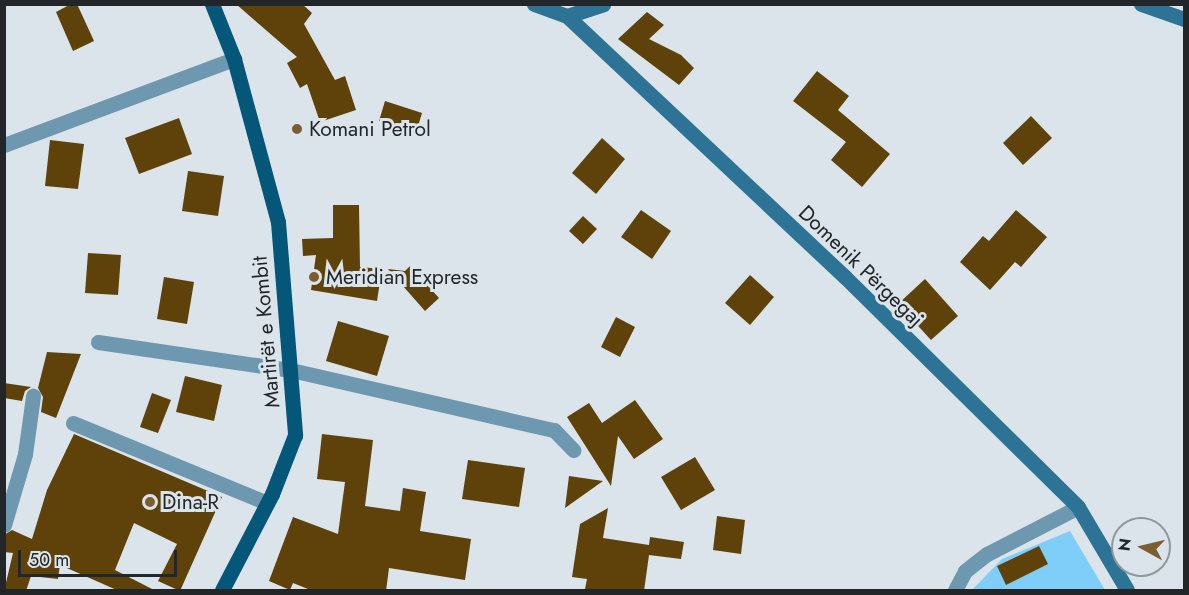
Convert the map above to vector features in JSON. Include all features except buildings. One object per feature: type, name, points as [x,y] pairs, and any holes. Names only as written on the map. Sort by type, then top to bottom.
[{"type":"main road","name":"Martirët e Kombit","points":[[212,4],[234,59],[278,222],[295,435],[267,503],[222,591]]},
{"type":"main road","name":"Domenik Përgegaj","points":[[534,4],[567,16],[845,277],[1078,507],[1127,591]]},
{"type":"main road","points":[[567,16],[603,4]]},
{"type":"main road","points":[[1141,4],[1185,19]]},
{"type":"street","points":[[4,145],[234,59]]},
{"type":"street","points":[[98,342],[291,370],[554,430],[573,450]]},
{"type":"street","points":[[4,525],[24,454],[33,396]]},
{"type":"street","points":[[73,423],[267,503]]},
{"type":"street","points":[[955,591],[965,571],[987,554],[1078,507]]},
{"type":"shaded area","points":[[1070,531],[1105,590],[972,590],[1002,559]]},
{"type":"place","name":"Komani Petrol","points":[[297,129]]},
{"type":"place","name":"Meridian Express","points":[[314,277]]},
{"type":"place","name":"Dina-R","points":[[150,502]]}]
